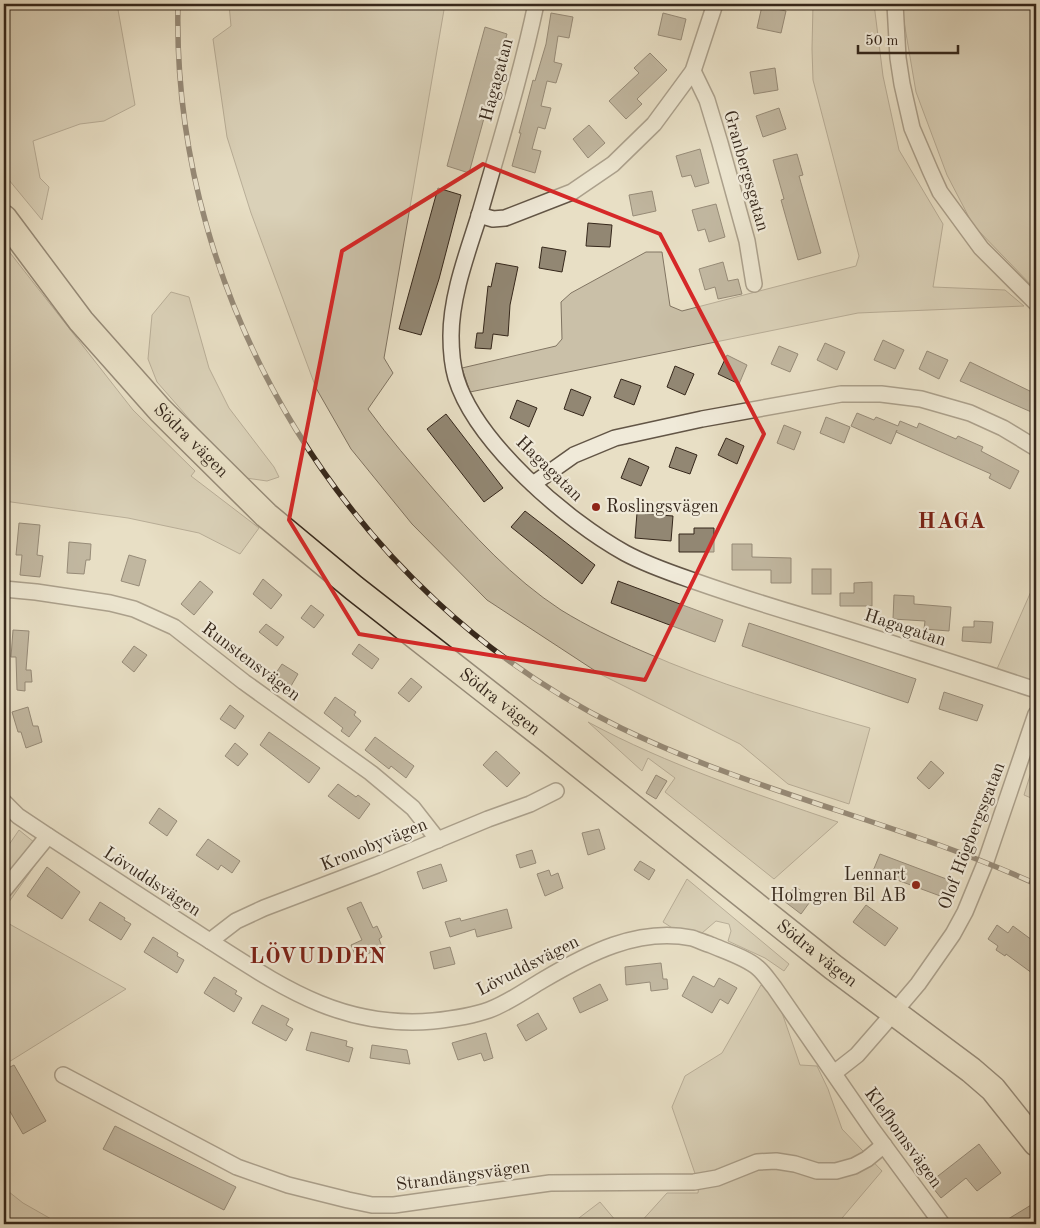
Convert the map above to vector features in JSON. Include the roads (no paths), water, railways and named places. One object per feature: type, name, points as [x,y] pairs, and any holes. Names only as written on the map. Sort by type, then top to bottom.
[{"type":"highway","name":"Södra vägen","points":[[4,218],[81,321],[140,388],[170,422],[266,515],[354,588],[555,745],[833,967],[970,1070],[993,1090],[1036,1143]]},
{"type":"street","name":"Hagagatan","points":[[536,4],[456,298],[451,332],[452,359],[457,380],[477,420],[507,458],[533,484],[582,525],[625,553],[662,570],[740,597],[900,645],[1036,690]]},
{"type":"street","points":[[479,215],[493,219],[505,218],[572,192],[614,164],[654,124],[694,71],[715,4]]},
{"type":"street","points":[[895,4],[898,58],[912,128],[940,192],[981,248],[1036,302]]},
{"type":"street","name":"Granbergsgatan","points":[[694,71],[707,100],[720,143],[747,241],[754,284]]},
{"type":"street","points":[[533,484],[574,455],[615,438],[730,414],[842,394],[881,394],[921,400],[970,412],[1003,428],[1036,448]]},
{"type":"street","name":"Runstensvägen","points":[[4,589],[110,603],[134,609],[174,627],[252,688],[371,773],[413,808],[438,840]]},
{"type":"street","name":"Olof Högbergsgatan","points":[[894,1012],[934,963],[953,934],[964,912],[986,861],[1036,714]]},
{"type":"street","name":"Kronobyvägen","points":[[210,942],[236,921],[264,908],[530,804],[556,791]]},
{"type":"street","name":"Lövuddsvägen","points":[[4,802],[18,816],[257,972],[315,1003],[341,1012],[391,1021],[416,1022],[465,1016],[491,1009],[555,973],[609,946],[633,939],[663,936],[692,938],[728,952],[758,967],[834,1072]]},
{"type":"street","points":[[4,890],[48,836]]},
{"type":"street","points":[[834,1072],[857,1055],[894,1012]]},
{"type":"street","name":"Klefbomsvägen","points":[[834,1072],[884,1145],[942,1224]]},
{"type":"street","name":"Strandängsvägen","points":[[63,1075],[237,1167],[288,1185],[372,1205],[394,1205],[550,1183],[694,1182],[717,1178],[757,1162],[776,1161],[796,1164],[817,1171],[836,1170],[854,1166],[867,1160],[884,1145]]},
{"type":"railway","points":[[178,4],[184,116],[206,225],[244,330],[296,429],[360,520],[437,602],[524,672],[621,728],[672,751],[724,771],[933,843],[985,862],[1036,884]]},
{"type":"place","name":"Roslingsvägen","points":[[596,507]]},
{"type":"place","name":"Lennart Holmgren Bil AB","points":[[916,885]]},
{"type":"district","name":"HAGA","points":[[952,522]]},
{"type":"district","name":"LÖVUDDEN","points":[[318,957]]}]
